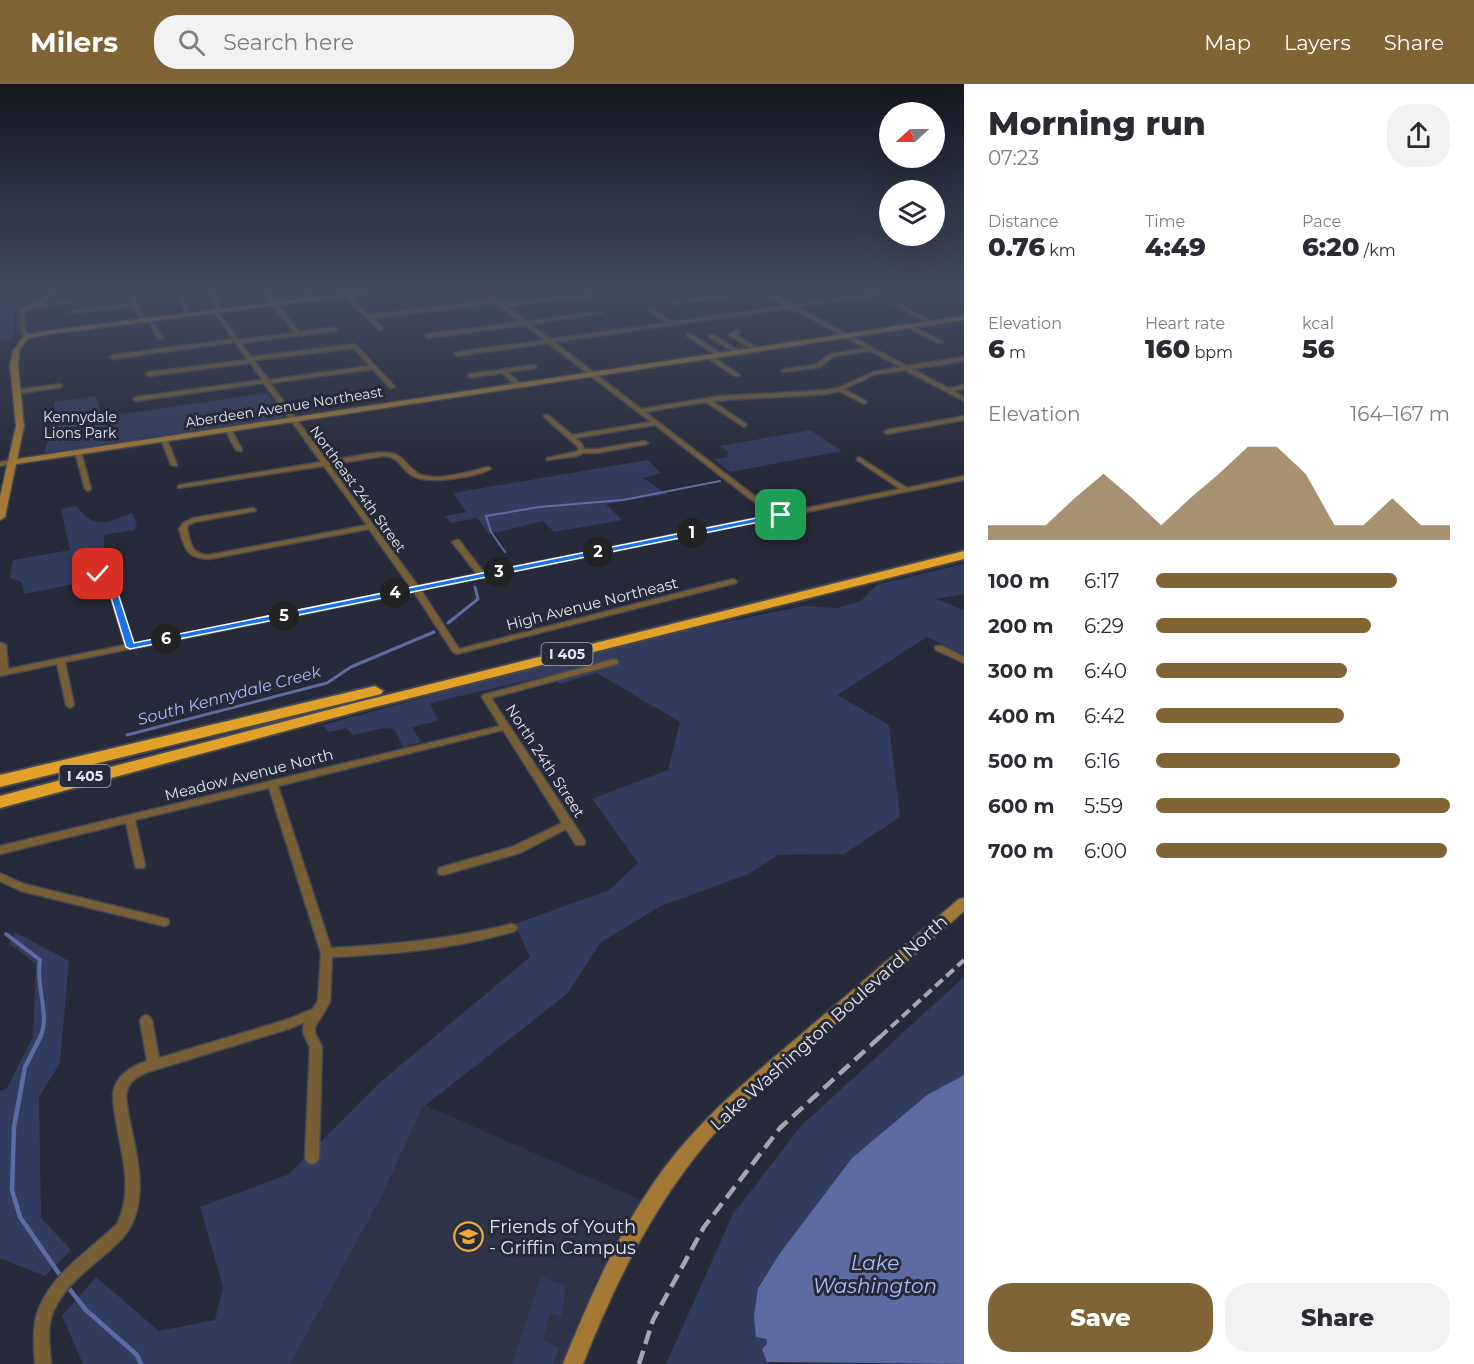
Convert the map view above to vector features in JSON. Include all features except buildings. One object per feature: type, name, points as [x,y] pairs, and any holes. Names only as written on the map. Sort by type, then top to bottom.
[{"type":"highway","name":"I 405","points":[[0,781],[964,545]]},
{"type":"highway","name":"I 405","points":[[0,797],[964,555]]},
{"type":"highway","points":[[0,775],[228,727]]},
{"type":"highway","points":[[0,802],[170,755]]},
{"type":"street","points":[[0,517],[20,426],[14,361],[18,351]]},
{"type":"street","points":[[113,357],[162,351]]},
{"type":"street","name":"Northeast 24th Street","points":[[245,351],[369,527],[416,589],[457,652]]},
{"type":"street","points":[[148,374],[320,351]]},
{"type":"street","points":[[359,351],[392,387]]},
{"type":"street","points":[[457,354],[482,351]]},
{"type":"street","points":[[561,351],[777,516]]},
{"type":"street","points":[[714,351],[720,355]]},
{"type":"street","name":"Aberdeen Avenue Northeast","points":[[0,464],[746,351]]},
{"type":"street","points":[[785,371],[818,366],[828,357],[861,351]]},
{"type":"street","points":[[873,351],[964,399]]},
{"type":"street","points":[[709,357],[737,375]]},
{"type":"street","points":[[640,411],[707,400],[818,393],[840,389],[875,374],[964,359]]},
{"type":"street","points":[[136,399],[374,367]]},
{"type":"street","points":[[470,376],[534,367]]},
{"type":"street","points":[[503,371],[518,385]]},
{"type":"street","points":[[16,392],[60,386]]},
{"type":"street","points":[[948,390],[964,387]]},
{"type":"street","points":[[840,389],[864,402]]},
{"type":"street","points":[[707,400],[744,425]]},
{"type":"street","points":[[546,416],[582,447],[582,451]]},
{"type":"street","points":[[887,432],[964,418]]},
{"type":"street","points":[[571,437],[656,423]]},
{"type":"street","points":[[228,429],[239,450]]},
{"type":"street","points":[[164,439],[174,465]]},
{"type":"street","points":[[549,459],[582,451],[597,452],[645,443]]},
{"type":"street","points":[[78,452],[88,489]]},
{"type":"street","points":[[180,487],[392,454],[400,458],[413,473],[421,477],[437,478],[488,469]]},
{"type":"street","points":[[859,459],[906,490]]},
{"type":"street","points":[[2,645],[2,672],[964,478]]},
{"type":"street","points":[[253,510],[193,520],[185,524],[183,529],[190,551],[199,556],[209,557],[369,527]]},
{"type":"street","points":[[456,542],[482,576]]},
{"type":"street","points":[[98,574],[107,577],[110,581],[130,647]]},
{"type":"street","name":"High Avenue Northeast","points":[[457,652],[733,581]]},
{"type":"street","points":[[939,648],[964,660]]},
{"type":"street","points":[[60,661],[70,705]]},
{"type":"street","name":"North 24th Street","points":[[580,842],[486,697],[614,662]]},
{"type":"street","name":"Meadow Avenue North","points":[[0,850],[506,728]]},
{"type":"street","points":[[273,785],[327,953],[324,1002],[309,1026],[309,1033],[316,1047],[312,1158]]},
{"type":"street","points":[[130,819],[140,866]]},
{"type":"street","points":[[443,871],[516,850],[568,824]]},
{"type":"street","points":[[0,877],[21,887],[164,922]]},
{"type":"street","name":"Lake Washington Boulevard North","points":[[573,1364],[591,1315],[622,1256],[669,1179],[702,1136],[747,1090],[964,903]]},
{"type":"street","points":[[327,953],[382,951],[452,943],[511,928]]},
{"type":"street","points":[[43,1364],[42,1329],[48,1306],[64,1284],[122,1229],[129,1218],[132,1207],[132,1188],[121,1104],[121,1086],[134,1072],[154,1064],[288,1024],[318,1012]]},
{"type":"street","points":[[146,1020],[154,1064]]},
{"type":"shaded area","name":"Friends of Youth - Griffin Campus","points":[[425,1105],[641,1200],[595,1284],[565,1364],[238,1364],[338,1202]]},
{"type":"green space","name":"Kennydale Lions Park","points":[[267,393],[284,417],[44,453],[47,442],[54,440],[57,424],[54,402],[96,396],[102,417]]},
{"type":"green space","points":[[810,430],[842,451],[730,472],[714,459],[727,457],[728,452],[720,446]]},
{"type":"green space","points":[[648,460],[661,473],[643,478],[667,494],[606,504],[622,520],[554,532],[543,521],[489,534],[477,518],[451,523],[445,516],[466,512],[453,493]]},
{"type":"green space","points":[[76,506],[89,519],[101,522],[115,520],[132,513],[137,525],[134,530],[104,535],[101,555],[98,559],[75,571],[74,584],[24,594],[22,582],[10,578],[13,560],[70,550],[61,509]]},
{"type":"green space","points":[[964,564],[964,594],[937,599],[964,610],[964,655],[927,637],[837,695],[889,725],[900,817],[844,854],[778,855],[748,874],[661,906],[600,943],[568,993],[422,1108],[382,1195],[290,1364],[83,1364],[62,1316],[96,1277],[159,1331],[215,1320],[223,1287],[200,1207],[289,1174],[378,1084],[530,957],[515,924],[609,890],[638,863],[592,799],[668,770],[680,722],[597,673],[559,684],[551,675],[430,703],[438,721],[412,727],[421,742],[403,747],[394,729],[384,728],[353,735],[347,728],[328,732],[323,725],[627,642],[804,606],[837,608],[861,601],[877,585]]},
{"type":"green space","points":[[15,932],[69,961],[60,1063],[39,1097],[41,1218],[71,1250],[45,1276],[0,1258],[0,1091],[7,1088],[33,1037],[36,964],[9,943]]},
{"type":"green space","points":[[964,977],[964,1075],[927,1095],[852,1158],[780,1253],[758,1287],[767,1344],[767,1362],[771,1364],[666,1364],[733,1214],[801,1126]]},
{"type":"green space","points":[[541,1277],[566,1286],[561,1317],[550,1313],[543,1341],[559,1348],[553,1364],[512,1364]]},
{"type":"water","name":"Lake Washington","points":[[964,1075],[964,1364],[767,1362],[762,1349],[767,1344],[766,1339],[756,1337],[754,1316],[758,1288],[780,1253],[852,1158],[927,1095]]},
{"type":"waterway","name":"South Kennydale Creek","points":[[505,552],[491,532],[486,516],[539,507],[623,500],[720,481]]},
{"type":"waterway","name":"South Kennydale Creek","points":[[448,623],[478,599],[475,587]]},
{"type":"waterway","name":"South Kennydale Creek","points":[[127,735],[327,683],[351,667],[434,632]]},
{"type":"waterway","name":"South Kennydale Creek","points":[[6,934],[40,960],[39,980],[44,1011],[40,1037]]},
{"type":"waterway","name":"South Kennydale Creek","points":[[41,1036],[25,1067],[14,1127],[12,1190],[20,1217],[62,1278]]},
{"type":"waterway","name":"South Kennydale Creek","points":[[67,1286],[86,1310],[137,1355],[141,1364]]},
{"type":"railway","points":[[880,1037],[964,960]]},
{"type":"railway","points":[[639,1364],[653,1320],[704,1227],[780,1128],[881,1036]]},
{"type":"place","name":"Friends of Youth - Griffin Campus","points":[[468,1237]]},
{"type":"route","points":[[98,574],[107,577],[110,581],[130,647],[781,515]]}]
